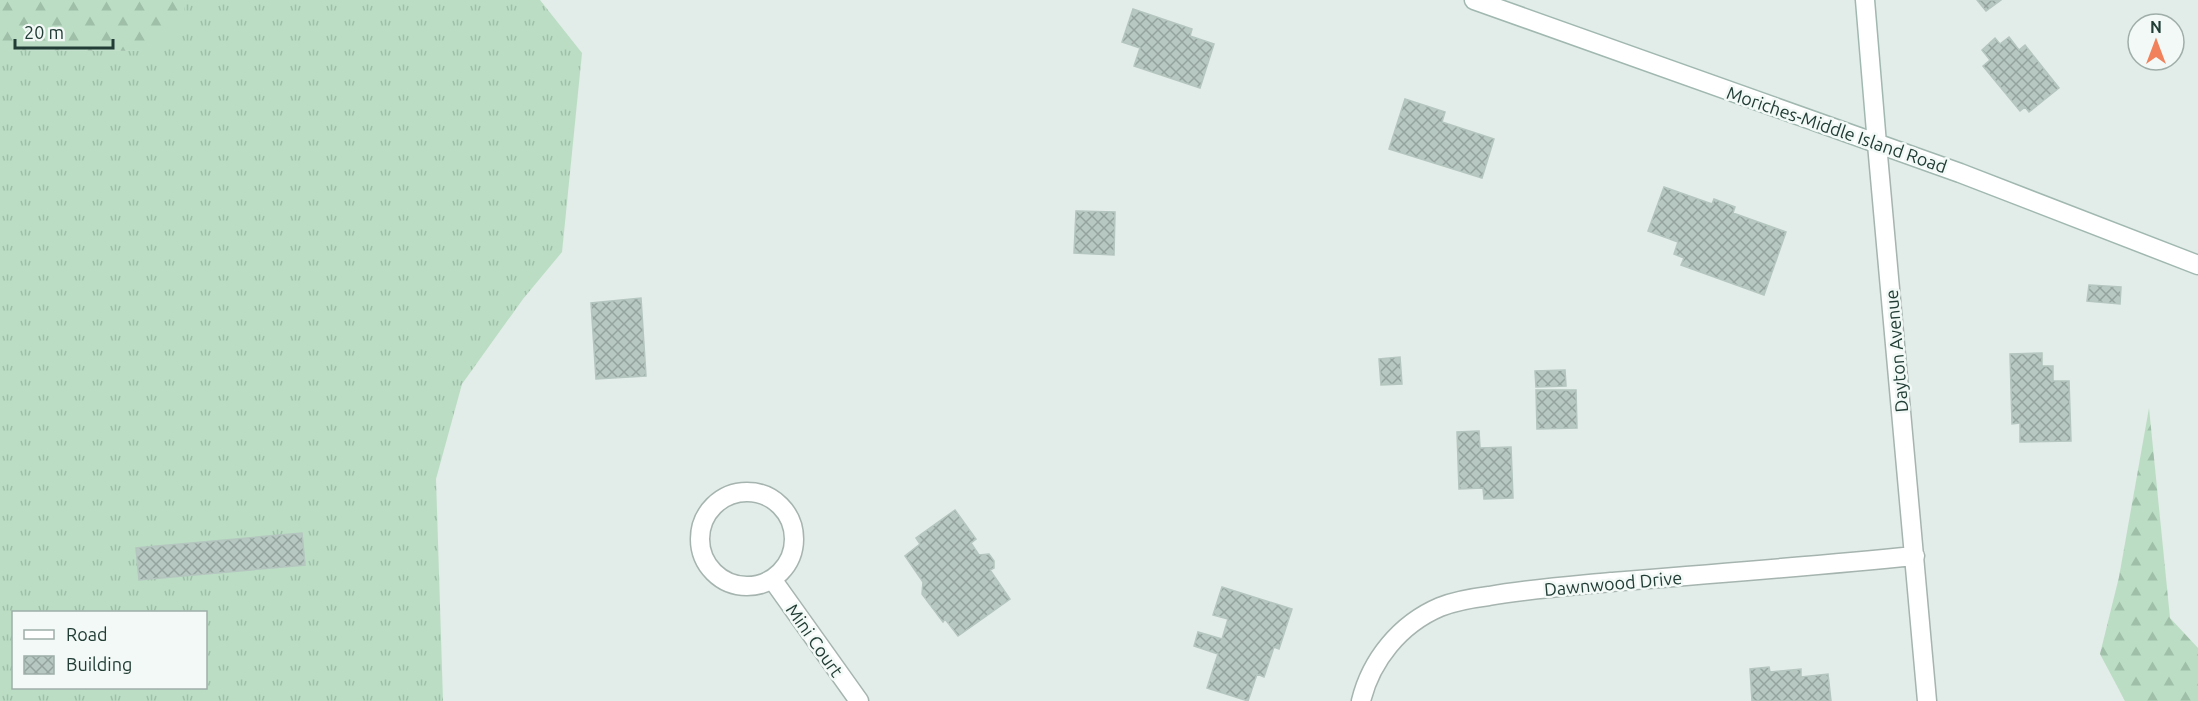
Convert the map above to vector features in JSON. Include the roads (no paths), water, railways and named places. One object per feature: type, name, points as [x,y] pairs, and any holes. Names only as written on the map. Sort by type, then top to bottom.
[{"type":"street","name":"Moriches-Middle Island Road","points":[[1474,0],[1960,173],[2198,265]]},
{"type":"street","name":"Dayton Avenue","points":[[1865,0],[1928,701]]},
{"type":"street","points":[[736,494],[759,494],[773,500],[784,510],[792,524],[794,540],[791,555],[784,569],[772,579],[758,585],[742,586],[728,582],[714,574],[700,547],[700,531],[705,517],[715,504],[736,494]]},
{"type":"street","name":"Dawnwood Drive","points":[[1361,701],[1366,684],[1377,662],[1394,639],[1415,620],[1441,607],[1468,599],[1560,587],[1915,556]]},
{"type":"street","name":"Mini Court","points":[[772,579],[859,701]]}]
